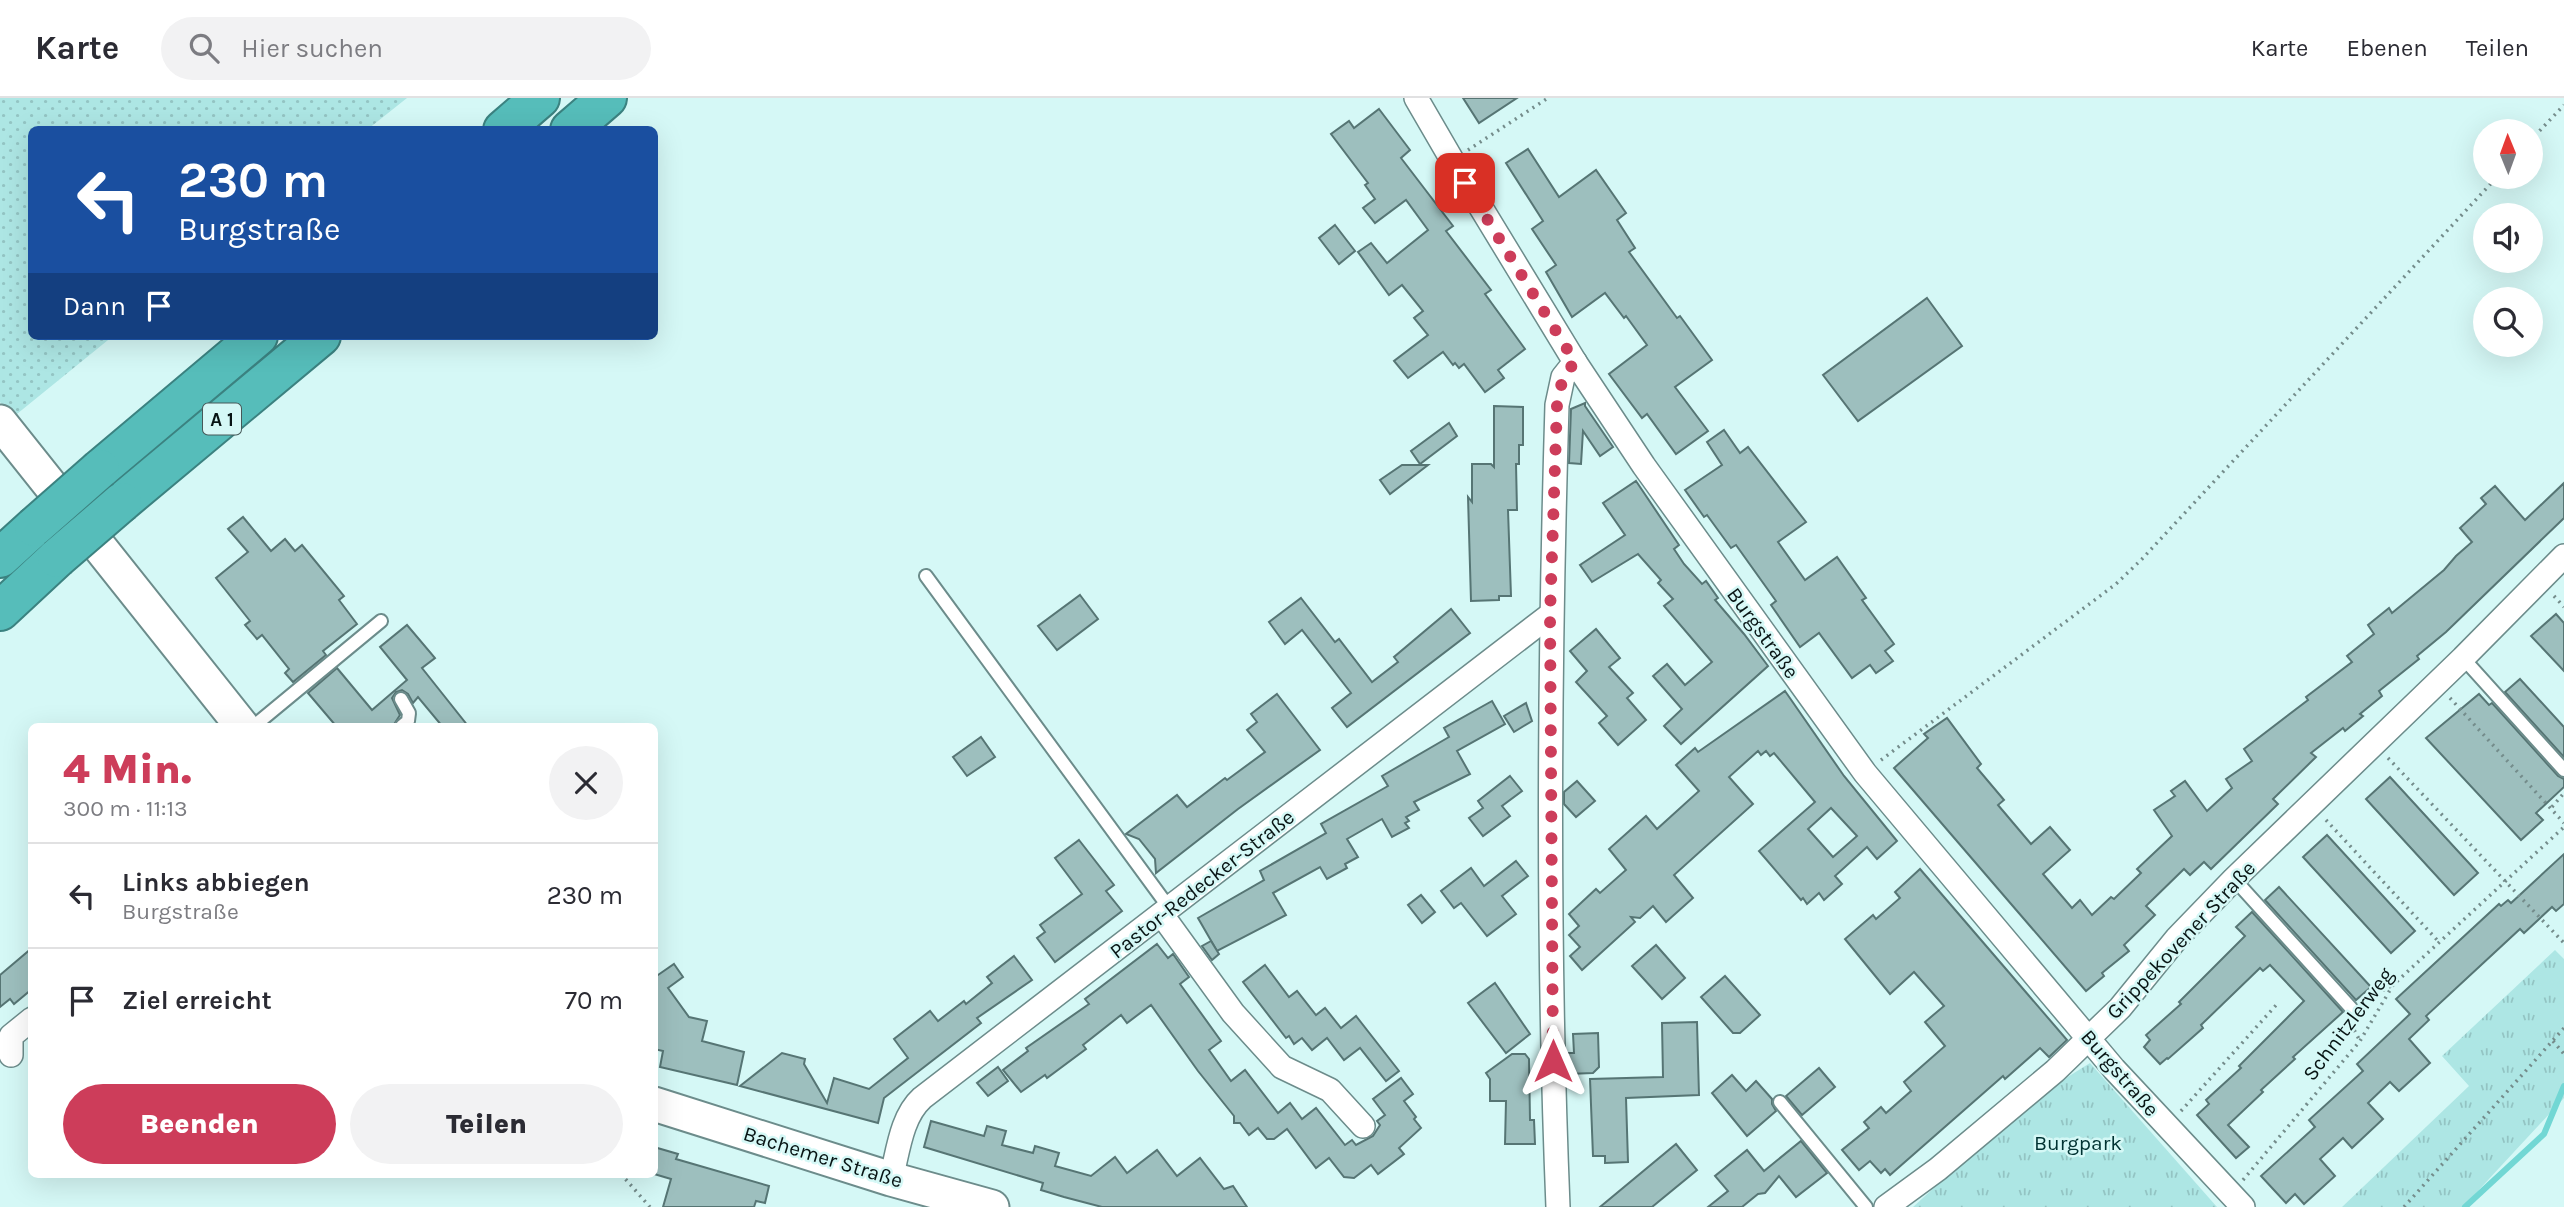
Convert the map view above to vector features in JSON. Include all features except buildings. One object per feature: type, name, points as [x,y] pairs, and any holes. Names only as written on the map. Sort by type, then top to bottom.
[{"type":"highway","points":[[508,126],[540,98]]},
{"type":"highway","points":[[575,126],[607,98]]},
{"type":"highway","name":"A 1","points":[[0,558],[100,469],[253,340]]},
{"type":"highway","name":"A 1","points":[[0,611],[122,502],[316,340]]},
{"type":"street","name":"Burgstraße","points":[[1416,98],[1575,362],[1652,477],[1865,773],[2114,1069],[2237,1201]]},
{"type":"street","points":[[1558,1207],[1553,1089],[1550,615],[1557,405],[1563,377],[1575,362]]},
{"type":"street","points":[[0,422],[240,723]]},
{"type":"street","name":"Grippekovener Straße","points":[[1886,1207],[1938,1169],[2055,1071],[2090,1038],[2120,1008],[2177,938],[2234,879],[2463,658],[2564,556]]},
{"type":"street","name":"Pastor-Redecker-Straße","points":[[891,1179],[913,1106],[1550,615]]},
{"type":"street","points":[[1166,912],[1233,1013],[1282,1067],[1330,1090],[1363,1126]]},
{"type":"street","points":[[11,1055],[11,1036],[28,1022]]},
{"type":"street","name":"Bachemer Straße","points":[[658,1105],[891,1179],[992,1207]]},
{"type":"lane","points":[[926,576],[1166,912]]},
{"type":"lane","points":[[258,723],[382,621]]},
{"type":"lane","points":[[2463,658],[2564,770]]},
{"type":"lane","points":[[401,699],[409,713],[406,723]]},
{"type":"lane","points":[[2234,879],[2351,1008]]},
{"type":"lane","points":[[1780,1102],[1866,1207]]},
{"type":"path","points":[[1452,160],[1548,98]]},
{"type":"path","points":[[2543,127],[2564,105]]},
{"type":"path","points":[[1865,773],[2116,584],[2486,189]]},
{"type":"path","points":[[2436,684],[2564,825]]},
{"type":"path","points":[[2375,743],[2564,943]]},
{"type":"path","points":[[2551,808],[2564,793]]},
{"type":"path","points":[[2312,804],[2439,942]]},
{"type":"path","name":"Schnitzlerweg","points":[[2237,1201],[2360,1041],[2393,985],[2564,825]]},
{"type":"path","name":"Burgstraße","points":[[2167,1126],[2278,1003]]},
{"type":"path","points":[[2404,1207],[2564,1028]]},
{"type":"path","points":[[2553,1041],[2564,1054]]},
{"type":"path","points":[[625,1178],[650,1207]]},
{"type":"green space","points":[[0,98],[407,98],[372,126],[28,126],[28,340],[108,340],[12,418],[0,402]]},
{"type":"green space","points":[[2555,950],[2564,959],[2564,1098],[2463,1207],[2342,1207],[2469,1086],[2442,1056]]},
{"type":"green space","name":"Burgpark","points":[[2090,1063],[2217,1207],[1913,1207],[2029,1101]]},
{"type":"waterway","points":[[2465,1207],[2544,1134],[2564,1086]]},
{"type":"route","points":[[1465,183],[1575,362],[1563,377],[1557,405],[1550,615],[1553,1061]]}]
